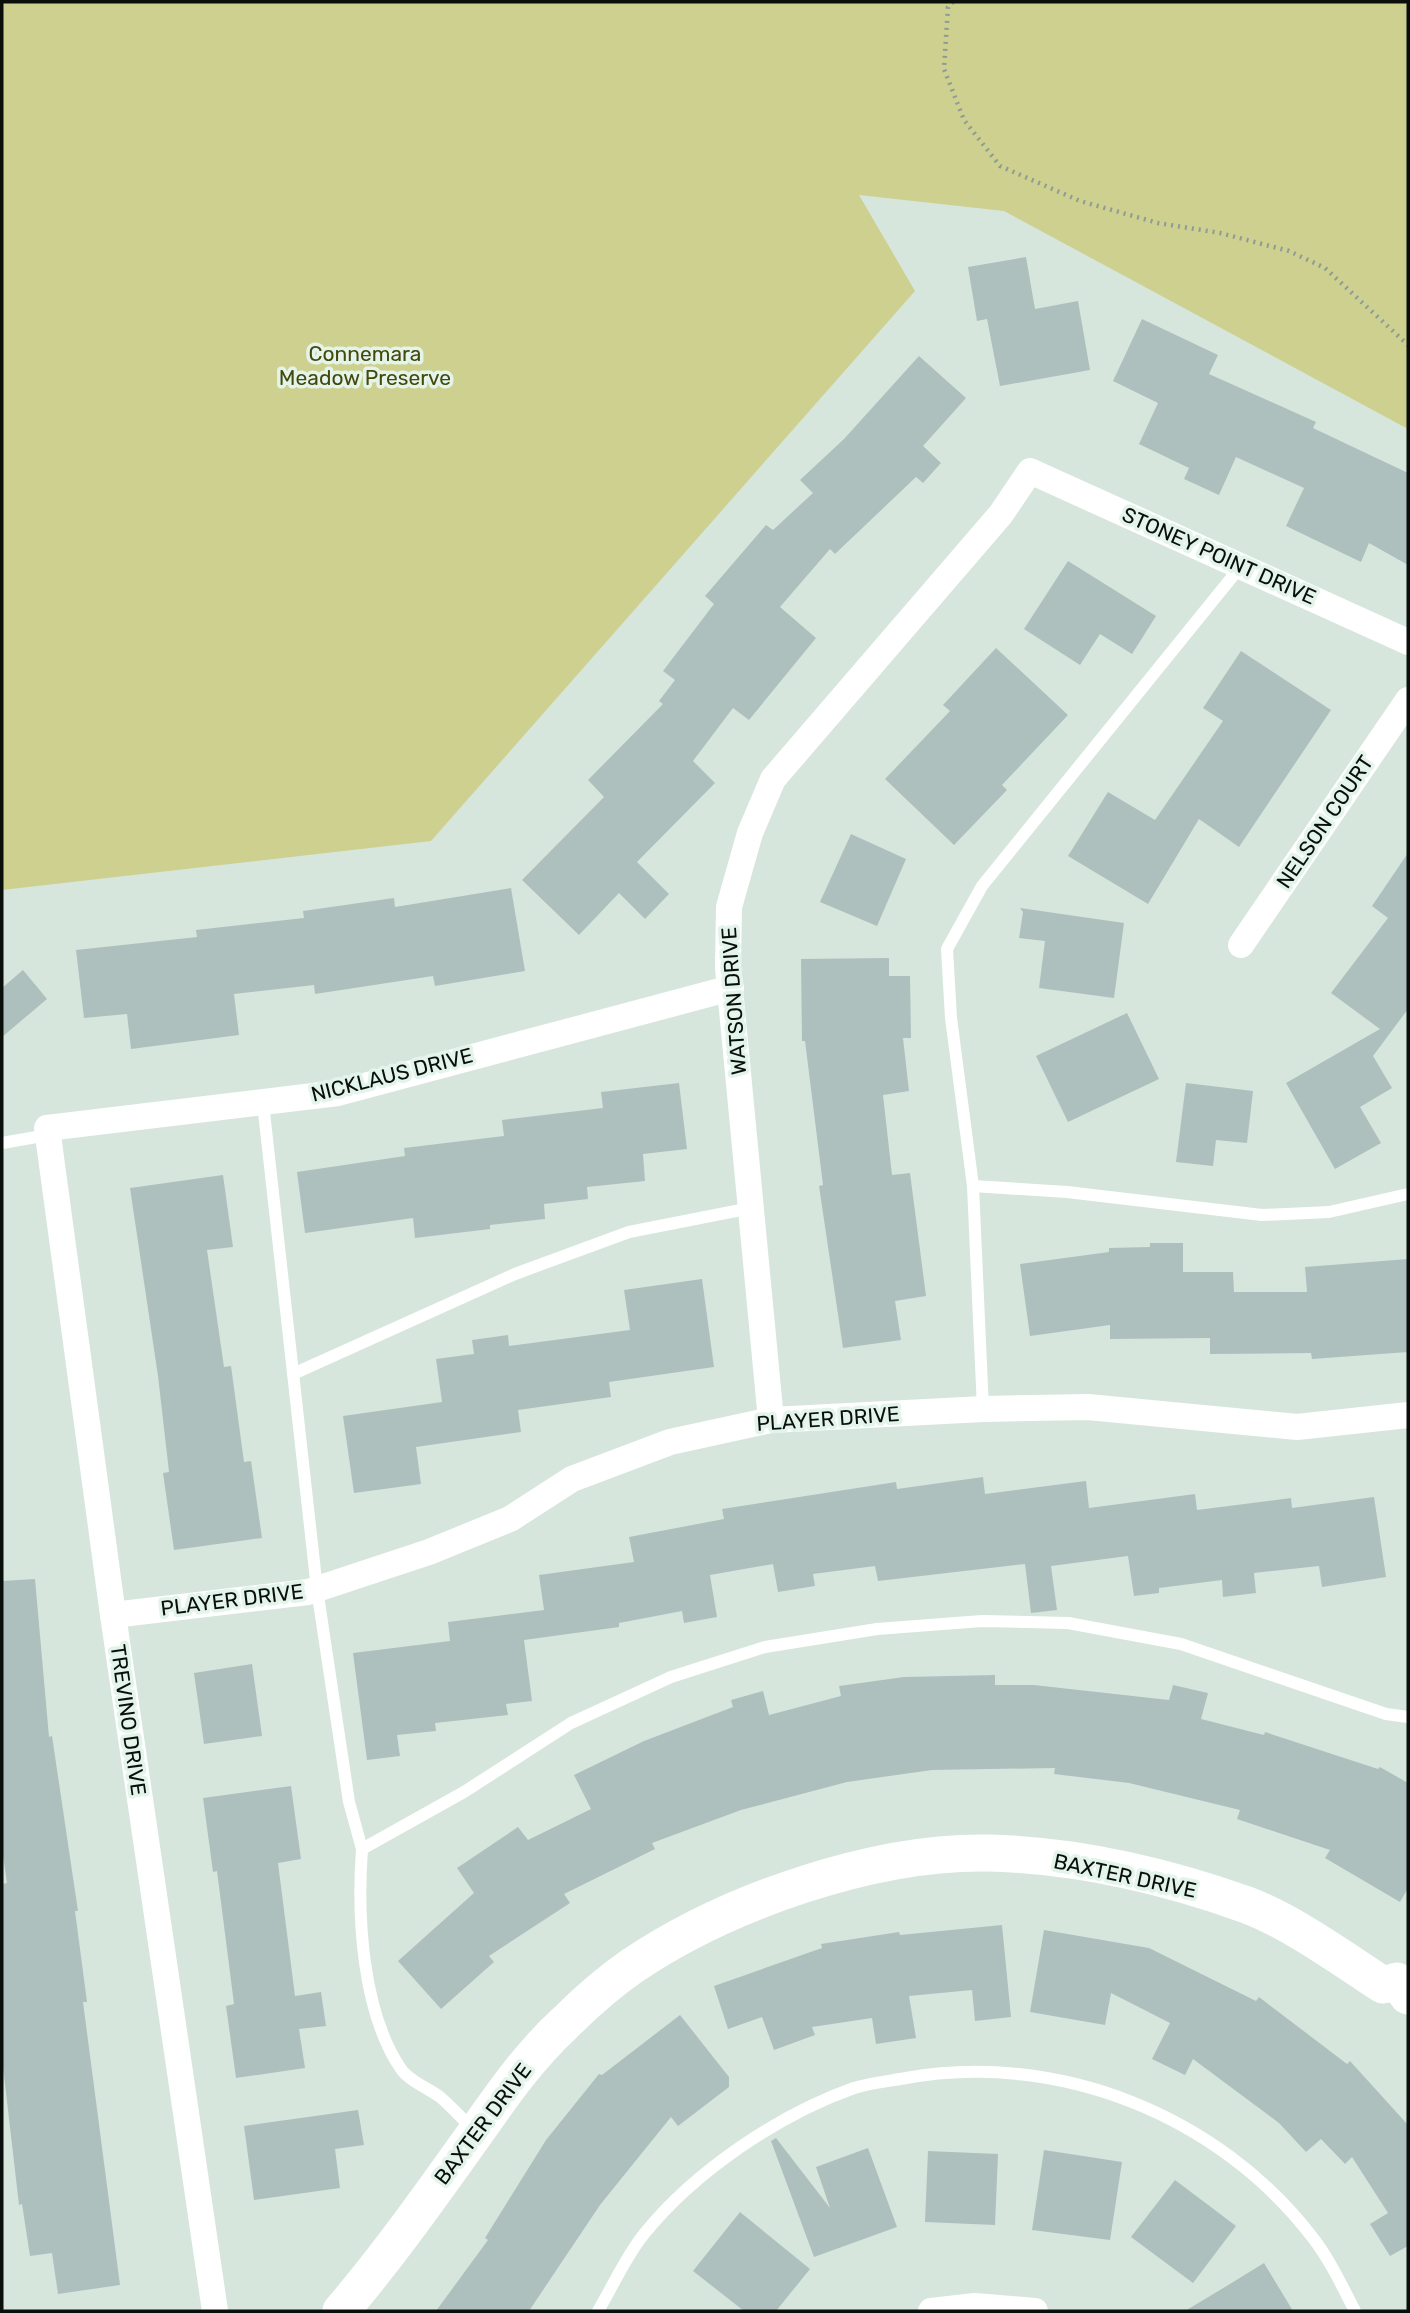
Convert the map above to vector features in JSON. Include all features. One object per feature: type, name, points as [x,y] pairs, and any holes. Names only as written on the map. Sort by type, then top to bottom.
[{"type":"street","name":"STONEY POINT DRIVE","points":[[1030,471],[1408,642]]},
{"type":"street","name":"WATSON DRIVE","points":[[771,1420],[728,968],[729,907],[750,833],[773,779],[1001,514],[1030,471]]},
{"type":"street","name":"NELSON COURT","points":[[1241,945],[1408,700]]},
{"type":"street","name":"NICKLAUS DRIVE","points":[[48,1132],[338,1093],[731,988]]},
{"type":"street","name":"TREVINO DRIVE","points":[[48,1132],[113,1615],[215,2311]]},
{"type":"street","name":"PLAYER DRIVE","points":[[113,1615],[317,1589],[429,1552],[510,1519],[572,1479],[670,1442],[771,1420],[983,1409],[1087,1407],[1297,1427],[1408,1415]]},
{"type":"street","name":"BAXTER DRIVE","points":[[341,2311],[374,2273],[504,2089],[564,2024],[631,1966],[710,1920],[810,1882],[901,1861],[987,1853],[1076,1861],[1162,1879],[1250,1906],[1331,1951],[1383,1985],[1405,1983]]},
{"type":"street","points":[[931,2311],[975,2305],[1035,2311]]},
{"type":"lane","points":[[983,1409],[973,1186],[951,1018],[947,949],[982,886],[1241,566]]},
{"type":"lane","points":[[263,1103],[317,1589],[349,1802],[362,1849],[362,1915],[369,1981],[380,2027],[402,2071],[441,2098],[476,2132]]},
{"type":"lane","points":[[2,1143],[48,1132]]},
{"type":"lane","points":[[973,1186],[1067,1192],[1262,1215],[1329,1212],[1408,1194]]},
{"type":"lane","points":[[293,1374],[515,1274],[616,1237],[751,1208]]},
{"type":"lane","points":[[362,1849],[464,1791],[571,1723],[671,1676],[765,1647],[877,1629],[982,1621],[1068,1623],[1181,1644],[1386,1714],[1408,1717]]},
{"type":"lane","points":[[598,2311],[643,2234],[701,2178],[747,2142],[801,2110],[857,2087],[924,2075],[972,2071],[1059,2078],[1142,2104],[1189,2129],[1241,2164],[1306,2230],[1339,2279],[1355,2311]]},
{"type":"path","points":[[953,2],[948,8],[944,69],[964,120],[1000,166],[1080,201],[1158,223],[1220,233],[1289,251],[1325,268],[1408,345]]},
{"type":"green space","name":"Connemara Meadow Preserve","points":[[2,2],[1408,2],[1408,429],[1004,211],[859,195],[915,291],[431,841],[2,890]]},
{"type":"building","points":[[1026,257],[1035,309],[1078,301],[1090,370],[1000,386],[987,319],[977,321],[968,267]]},
{"type":"building","points":[[1142,319],[1218,355],[1209,374],[1316,422],[1313,428],[1408,473],[1408,565],[1369,543],[1361,562],[1286,526],[1304,488],[1236,457],[1219,495],[1184,479],[1189,468],[1139,444],[1158,403],[1113,381]]},
{"type":"building","points":[[919,356],[966,398],[923,446],[941,463],[923,483],[916,477],[835,554],[830,549],[780,607],[816,638],[749,720],[733,708],[693,761],[715,783],[637,862],[669,894],[645,919],[619,893],[579,935],[522,880],[604,797],[588,780],[663,704],[659,701],[675,680],[663,671],[714,604],[705,596],[766,525],[773,530],[813,493],[800,480],[844,439]]},
{"type":"building","points":[[1068,561],[1156,616],[1132,654],[1100,634],[1080,665],[1024,629]]},
{"type":"building","points":[[996,648],[1068,715],[1002,785],[1007,790],[954,845],[885,779],[950,711],[943,705]]},
{"type":"building","points":[[1241,651],[1331,710],[1239,847],[1199,819],[1148,904],[1068,856],[1108,792],[1155,820],[1223,721],[1203,708]]},
{"type":"building","points":[[851,834],[906,859],[877,926],[820,902]]},
{"type":"building","points":[[1408,853],[1408,1009],[1373,1056],[1392,1088],[1360,1107],[1381,1143],[1335,1169],[1286,1083],[1380,1029],[1331,993],[1388,918],[1372,906]]},
{"type":"building","points":[[511,888],[525,971],[435,986],[433,976],[315,994],[314,985],[234,994],[239,1035],[131,1049],[127,1014],[84,1018],[76,950],[197,937],[196,930],[304,918],[303,911],[394,898],[395,907]]},
{"type":"building","points":[[1020,908],[1124,923],[1114,998],[1039,988],[1045,941],[1019,938],[1023,912]]},
{"type":"building","points":[[889,958],[889,976],[910,976],[911,1038],[903,1038],[909,1091],[883,1095],[892,1175],[910,1173],[926,1296],[895,1301],[901,1340],[843,1348],[819,1186],[823,1185],[805,1041],[802,1041],[801,959]]},
{"type":"building","points":[[23,970],[47,999],[2,1037],[2,988]]},
{"type":"building","points":[[1127,1013],[1159,1079],[1068,1122],[1036,1056]]},
{"type":"building","points":[[679,1083],[687,1149],[643,1154],[645,1181],[587,1187],[588,1199],[544,1204],[545,1219],[490,1225],[490,1229],[415,1238],[413,1218],[305,1233],[297,1172],[405,1156],[404,1148],[504,1136],[502,1120],[603,1108],[601,1092]]},
{"type":"building","points":[[1186,1083],[1253,1091],[1247,1143],[1216,1140],[1213,1166],[1176,1162]]},
{"type":"building","points":[[223,1175],[233,1247],[207,1250],[224,1367],[231,1366],[244,1462],[251,1461],[262,1538],[174,1550],[163,1473],[169,1472],[158,1376],[130,1188]]},
{"type":"building","points":[[1150,1243],[1183,1243],[1183,1272],[1233,1272],[1234,1292],[1307,1292],[1305,1267],[1408,1259],[1408,1352],[1312,1359],[1311,1353],[1210,1354],[1210,1338],[1110,1339],[1110,1325],[1030,1336],[1020,1264],[1109,1252],[1109,1248],[1150,1247]]},
{"type":"building","points":[[702,1279],[714,1367],[609,1382],[611,1397],[518,1410],[521,1432],[416,1447],[421,1484],[354,1493],[343,1416],[442,1402],[436,1359],[474,1354],[472,1340],[508,1335],[509,1346],[630,1330],[624,1290]]},
{"type":"building","points":[[983,1477],[985,1494],[1086,1481],[1089,1508],[1195,1494],[1197,1510],[1291,1498],[1292,1508],[1374,1497],[1386,1577],[1322,1587],[1319,1566],[1254,1573],[1256,1593],[1223,1597],[1222,1580],[1159,1588],[1159,1593],[1134,1596],[1128,1556],[1051,1566],[1057,1610],[1031,1613],[1025,1564],[878,1581],[875,1566],[813,1574],[815,1586],[778,1592],[773,1564],[710,1575],[717,1617],[684,1623],[682,1611],[619,1623],[619,1627],[524,1640],[532,1701],[506,1704],[508,1715],[435,1723],[436,1731],[397,1735],[400,1756],[367,1760],[353,1653],[450,1641],[448,1622],[544,1610],[539,1575],[634,1562],[629,1537],[724,1519],[722,1509],[896,1482],[897,1489]]},
{"type":"building","points":[[35,1579],[49,1737],[52,1736],[78,1911],[75,1911],[87,2002],[83,2002],[120,2285],[58,2294],[52,2253],[30,2256],[22,2204],[19,2205],[2,2058],[2,1884],[7,1883],[2,1848],[2,1581]]},
{"type":"building","points":[[252,1664],[262,1736],[204,1744],[194,1673]]},
{"type":"building","points":[[995,1675],[995,1685],[1034,1685],[1169,1700],[1173,1685],[1208,1693],[1201,1719],[1264,1735],[1265,1732],[1378,1769],[1380,1767],[1408,1783],[1408,1888],[1400,1902],[1325,1858],[1330,1850],[1237,1819],[1240,1810],[1129,1783],[1054,1774],[1055,1768],[932,1770],[847,1782],[741,1810],[652,1843],[655,1849],[564,1894],[570,1903],[489,1956],[494,1962],[441,2009],[398,1961],[474,1893],[457,1868],[518,1827],[528,1840],[591,1809],[574,1775],[644,1741],[733,1707],[731,1700],[763,1691],[769,1715],[841,1696],[839,1686],[904,1677]]},
{"type":"building","points":[[291,1786],[301,1859],[278,1863],[295,1996],[321,1992],[326,2026],[299,2029],[305,2068],[236,2078],[226,2006],[234,2004],[217,1871],[213,1872],[203,1798]]},
{"type":"building","points":[[1002,1925],[1011,2017],[975,2021],[972,1990],[909,1996],[916,2038],[876,2044],[872,2018],[812,2027],[815,2035],[774,2050],[762,2017],[728,2029],[714,1986],[822,1948],[821,1944],[899,1932],[900,1935]]},
{"type":"building","points":[[1044,1930],[1149,1948],[1256,2001],[1259,1997],[1347,2064],[1350,2061],[1408,2125],[1408,2246],[1390,2256],[1370,2224],[1388,2213],[1352,2157],[1345,2164],[1321,2139],[1306,2152],[1279,2123],[1193,2059],[1185,2075],[1152,2059],[1170,2023],[1111,1993],[1105,2025],[1030,2012]]},
{"type":"building","points":[[680,2015],[729,2077],[729,2087],[678,2126],[671,2117],[600,2205],[529,2311],[436,2311],[488,2240],[485,2238],[546,2140],[599,2074],[602,2075]]},
{"type":"building","points":[[358,2110],[364,2145],[335,2149],[340,2188],[254,2200],[244,2126]]},
{"type":"building","points":[[776,2138],[830,2208],[816,2167],[868,2148],[897,2227],[814,2257],[771,2141]]},
{"type":"building","points":[[1044,2150],[1122,2162],[1110,2240],[1032,2230]]},
{"type":"building","points":[[928,2151],[998,2154],[995,2225],[925,2222]]},
{"type":"building","points":[[1175,2180],[1236,2226],[1193,2283],[1131,2237]]},
{"type":"building","points":[[740,2212],[810,2269],[776,2311],[744,2311],[693,2271]]},
{"type":"building","points":[[1264,2263],[1293,2311],[1185,2311],[1225,2287]]}]
